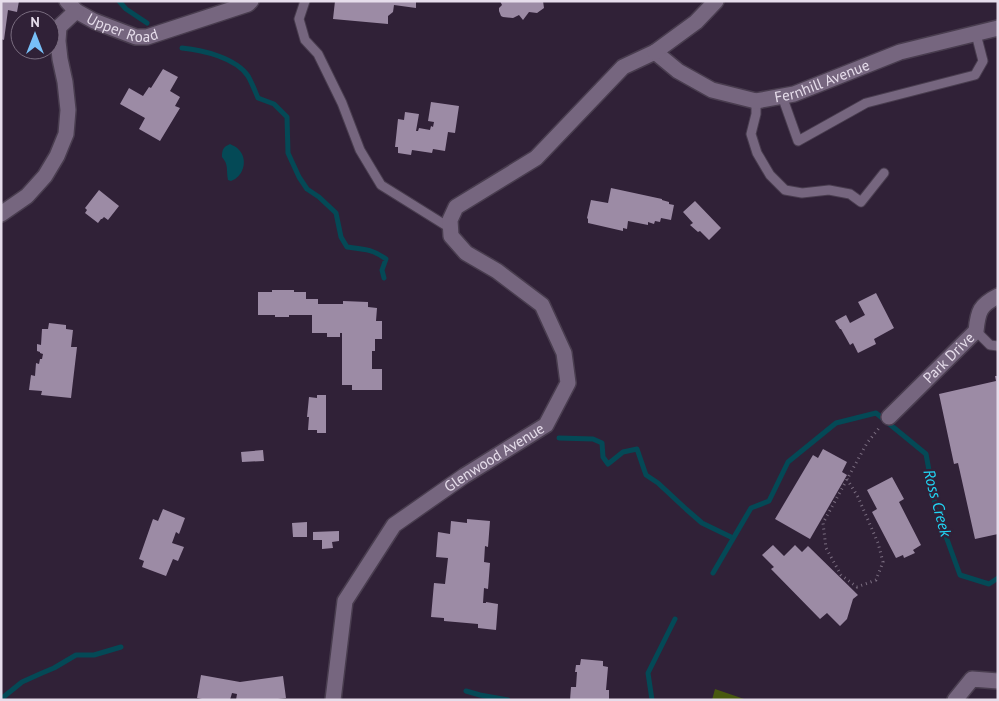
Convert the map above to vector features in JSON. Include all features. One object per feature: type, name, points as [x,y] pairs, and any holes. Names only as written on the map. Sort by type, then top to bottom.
[{"type":"street","name":"Upper Road","points":[[1,214],[27,196],[45,176],[57,156],[66,134],[68,110],[58,41],[59,27],[71,6],[94,21],[136,37],[147,37],[248,4],[251,1]]},
{"type":"street","points":[[450,228],[450,220],[456,207],[536,158],[623,67],[655,52],[696,22],[716,1]]},
{"type":"street","name":"Fernhill Avenue","points":[[655,52],[678,71],[712,90],[756,101],[794,94],[900,52],[998,28]]},
{"type":"street","name":"Glenwood Avenue","points":[[333,700],[345,601],[394,525],[464,476],[546,425],[568,383],[564,353],[542,306],[497,271],[466,254],[451,236],[450,228]]},
{"type":"street","name":"Park Drive","points":[[889,417],[976,331],[978,315],[986,302],[998,296]]},
{"type":"street","points":[[955,700],[972,679],[998,681]]},
{"type":"lane","points":[[305,1],[299,19],[305,40],[318,54],[342,102],[360,150],[381,185],[450,228]]},
{"type":"lane","points":[[782,96],[798,141],[866,103],[975,75],[983,61],[976,34]]},
{"type":"lane","points":[[756,101],[756,114],[751,134],[757,153],[770,175],[785,190],[802,194],[829,190],[850,194],[861,202],[884,173]]},
{"type":"lane","points":[[976,331],[990,345],[998,346]]},
{"type":"path","points":[[847,479],[858,497],[878,543],[883,562],[876,580],[857,587],[841,575],[826,548],[823,523],[847,479],[867,443],[878,429]]},
{"type":"green space","points":[[715,689],[747,700],[712,700]]},
{"type":"shaded area","points":[[230,144],[240,151],[244,159],[243,168],[239,176],[231,181],[228,180],[226,165],[222,157],[223,149]]},
{"type":"building","points":[[1,1],[19,1],[17,10],[8,10],[4,40],[1,39]]},
{"type":"building","points":[[335,1],[416,1],[416,8],[394,5],[393,12],[388,16],[388,24],[333,19]]},
{"type":"building","points":[[500,1],[543,1],[544,8],[537,13],[529,12],[523,20],[519,15],[513,18],[503,17],[499,11],[502,5]]},
{"type":"building","points":[[163,69],[178,77],[170,91],[180,97],[175,106],[180,108],[160,141],[139,129],[145,118],[120,104],[129,88],[143,96],[149,87],[151,88]]},
{"type":"building","points":[[431,102],[459,106],[455,133],[448,132],[445,151],[433,149],[432,153],[412,150],[411,155],[398,153],[398,147],[395,147],[398,119],[404,120],[405,112],[419,114],[416,131],[419,128],[430,130],[434,122],[428,121]]},
{"type":"building","points":[[611,188],[669,202],[669,204],[674,205],[671,220],[661,218],[660,222],[655,221],[654,224],[648,222],[648,225],[628,221],[627,229],[623,228],[623,231],[588,223],[587,218],[591,200],[608,203]]},
{"type":"building","points":[[99,190],[119,206],[108,220],[104,217],[98,223],[85,213],[87,210],[85,208]]},
{"type":"building","points":[[695,201],[721,228],[709,240],[690,225],[693,223],[683,212]]},
{"type":"building","points":[[272,290],[306,292],[306,299],[318,299],[318,304],[343,304],[343,301],[368,302],[368,307],[377,308],[376,321],[382,321],[382,339],[375,339],[375,351],[372,351],[372,369],[382,369],[382,390],[352,390],[352,385],[342,385],[342,333],[340,333],[340,337],[327,337],[327,333],[312,333],[312,315],[275,317],[275,315],[258,315],[258,292],[272,292]]},
{"type":"building","points":[[876,293],[894,328],[874,339],[876,344],[858,353],[853,343],[850,345],[835,321],[846,315],[850,323],[865,315],[858,302]]},
{"type":"building","points":[[49,323],[66,325],[66,329],[73,330],[71,347],[77,347],[71,398],[41,395],[42,391],[29,390],[31,375],[35,376],[36,363],[39,364],[43,354],[37,351],[37,344],[41,345],[42,329],[48,329]]},
{"type":"building","points":[[995,376],[998,376],[998,534],[975,539],[958,463],[954,464],[939,394],[996,381]]},
{"type":"building","points":[[317,395],[326,395],[326,433],[308,430],[309,397],[317,398]]},
{"type":"building","points":[[823,449],[847,462],[842,472],[847,475],[810,539],[775,519],[813,455],[818,458]]},
{"type":"building","points":[[263,450],[264,461],[242,462],[241,452]]},
{"type":"building","points":[[892,477],[904,499],[899,502],[921,545],[913,550],[915,553],[904,558],[903,555],[896,558],[872,512],[877,509],[867,490]]},
{"type":"building","points":[[163,509],[185,518],[179,534],[176,532],[172,543],[184,547],[178,561],[173,559],[166,576],[142,567],[144,561],[139,559],[153,519],[158,521]]},
{"type":"building","points":[[467,519],[490,521],[488,547],[485,546],[484,562],[490,563],[488,589],[484,588],[483,603],[498,604],[496,630],[478,628],[478,624],[444,621],[444,618],[431,617],[434,583],[445,584],[448,558],[436,557],[438,532],[450,534],[451,521],[467,523]]},
{"type":"building","points":[[307,522],[307,537],[293,537],[292,523]]},
{"type":"building","points":[[339,531],[339,541],[332,542],[333,548],[322,549],[322,540],[313,540],[313,532]]},
{"type":"building","points":[[773,545],[784,556],[795,545],[802,552],[808,546],[858,595],[853,599],[847,619],[840,626],[827,613],[820,619],[771,569],[774,567],[762,555]]},
{"type":"building","points":[[581,659],[603,661],[603,666],[608,667],[606,690],[609,690],[609,700],[570,700],[571,687],[576,687],[576,665],[580,665]]},
{"type":"building","points":[[201,675],[240,682],[283,676],[286,698],[236,700],[237,694],[232,693],[230,700],[197,698]]},
{"type":"waterway","points":[[119,1],[126,9],[147,23]]},
{"type":"waterway","points":[[182,48],[209,53],[236,64],[248,76],[258,98],[274,104],[287,117],[288,153],[299,177],[307,189],[336,213],[341,237],[347,247],[372,251],[386,259],[382,270],[384,278]]},
{"type":"waterway","name":"Ross Creek","points":[[713,573],[751,508],[769,501],[788,462],[836,423],[876,413],[926,454],[936,509],[960,575],[989,584],[998,578]]},
{"type":"waterway","points":[[559,438],[593,439],[602,443],[603,457],[608,464],[623,452],[637,449],[646,475],[658,483],[702,523],[733,538]]},
{"type":"waterway","name":"Ross Creek","points":[[652,700],[648,673],[675,619]]},
{"type":"waterway","points":[[1,699],[22,682],[54,668],[76,655],[94,655],[121,647]]},
{"type":"waterway","points":[[466,691],[508,700]]}]
